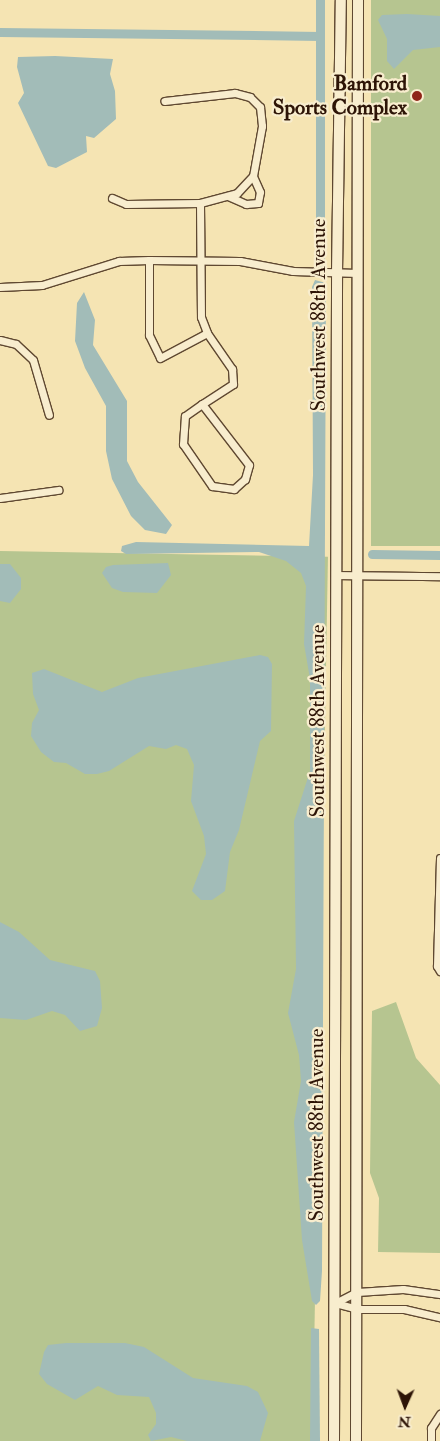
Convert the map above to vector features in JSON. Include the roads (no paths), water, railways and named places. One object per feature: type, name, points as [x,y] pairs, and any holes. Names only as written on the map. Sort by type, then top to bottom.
[{"type":"main road","name":"Southwest 88th Avenue","points":[[334,1441],[337,273],[341,0]]},
{"type":"main road","name":"Southwest 88th Avenue","points":[[356,1441],[358,0]]},
{"type":"street","points":[[112,198],[126,204],[200,203],[228,196],[243,189],[253,176],[262,126],[260,107],[250,97],[235,93],[164,101]]},
{"type":"street","points":[[228,196],[246,204],[258,203],[260,192],[253,176]]},
{"type":"street","points":[[200,203],[201,317],[207,333],[232,369],[233,384],[202,404],[185,416],[183,444],[212,486],[234,489],[245,479],[248,466],[202,404]]},
{"type":"street","points":[[148,260],[149,334],[160,358],[207,333]]},
{"type":"street","points":[[0,296],[1,287],[42,285],[119,261],[240,261],[292,271],[358,273]]},
{"type":"street","points":[[0,340],[16,344],[33,360],[49,415]]},
{"type":"street","points":[[0,498],[58,490]]},
{"type":"street","points":[[336,575],[440,576]]},
{"type":"street","points":[[440,858],[437,966],[440,972]]},
{"type":"street","points":[[335,1303],[357,1292],[403,1289],[440,1294]]},
{"type":"street","points":[[335,1303],[357,1309],[404,1309],[440,1317]]},
{"type":"street","points":[[431,1441],[431,1428],[440,1414]]},
{"type":"water","points":[[382,15],[440,16],[440,47],[413,50],[394,69],[387,61],[387,39],[378,20]]},
{"type":"water","points":[[55,56],[113,59],[110,74],[115,91],[116,119],[94,138],[86,136],[87,152],[56,168],[48,166],[18,103],[24,93],[17,67],[18,57]]},
{"type":"water","points":[[315,280],[326,283],[322,1271],[320,1301],[316,1305],[312,1301],[302,1240],[294,1122],[301,1081],[299,1055],[288,1013],[296,969],[294,821],[310,771],[310,679],[304,644],[306,586],[301,573],[286,561],[259,552],[126,554],[121,551],[122,546],[136,542],[309,546],[313,475],[312,287]]},
{"type":"water","points":[[84,292],[95,320],[93,345],[127,401],[127,461],[138,482],[172,525],[166,534],[145,530],[131,516],[112,479],[106,451],[106,406],[85,368],[75,341],[77,303]]},
{"type":"water","points":[[168,563],[171,575],[157,593],[123,592],[112,588],[102,573],[106,567],[113,565]]},
{"type":"water","points":[[0,564],[10,564],[21,578],[21,589],[10,603],[0,601]]},
{"type":"water","points":[[260,655],[268,657],[272,664],[271,731],[260,741],[239,830],[230,852],[225,891],[212,900],[201,900],[192,891],[206,854],[204,836],[191,801],[194,765],[187,749],[176,745],[166,749],[149,746],[109,771],[97,774],[85,774],[66,763],[54,762],[41,752],[31,736],[32,723],[39,710],[33,694],[32,673],[44,669],[102,692],[138,678]]},
{"type":"water","points":[[0,922],[19,932],[50,960],[95,971],[100,981],[102,1008],[97,1026],[80,1031],[65,1015],[52,1011],[26,1020],[0,1018]]},
{"type":"water","points":[[311,1328],[319,1329],[320,1441],[310,1441]]},
{"type":"water","points":[[66,1343],[125,1343],[144,1347],[193,1378],[247,1386],[258,1392],[268,1413],[260,1441],[187,1441],[171,1437],[151,1441],[148,1435],[156,1424],[156,1413],[149,1397],[117,1395],[98,1386],[75,1400],[47,1384],[39,1374],[44,1352],[48,1345]]},
{"type":"waterway","points":[[320,0],[320,265]]},
{"type":"waterway","points":[[0,32],[320,36]]},
{"type":"waterway","points":[[372,554],[440,555]]},
{"type":"place","name":"Bamford Sports Complex","points":[[417,96]]}]
